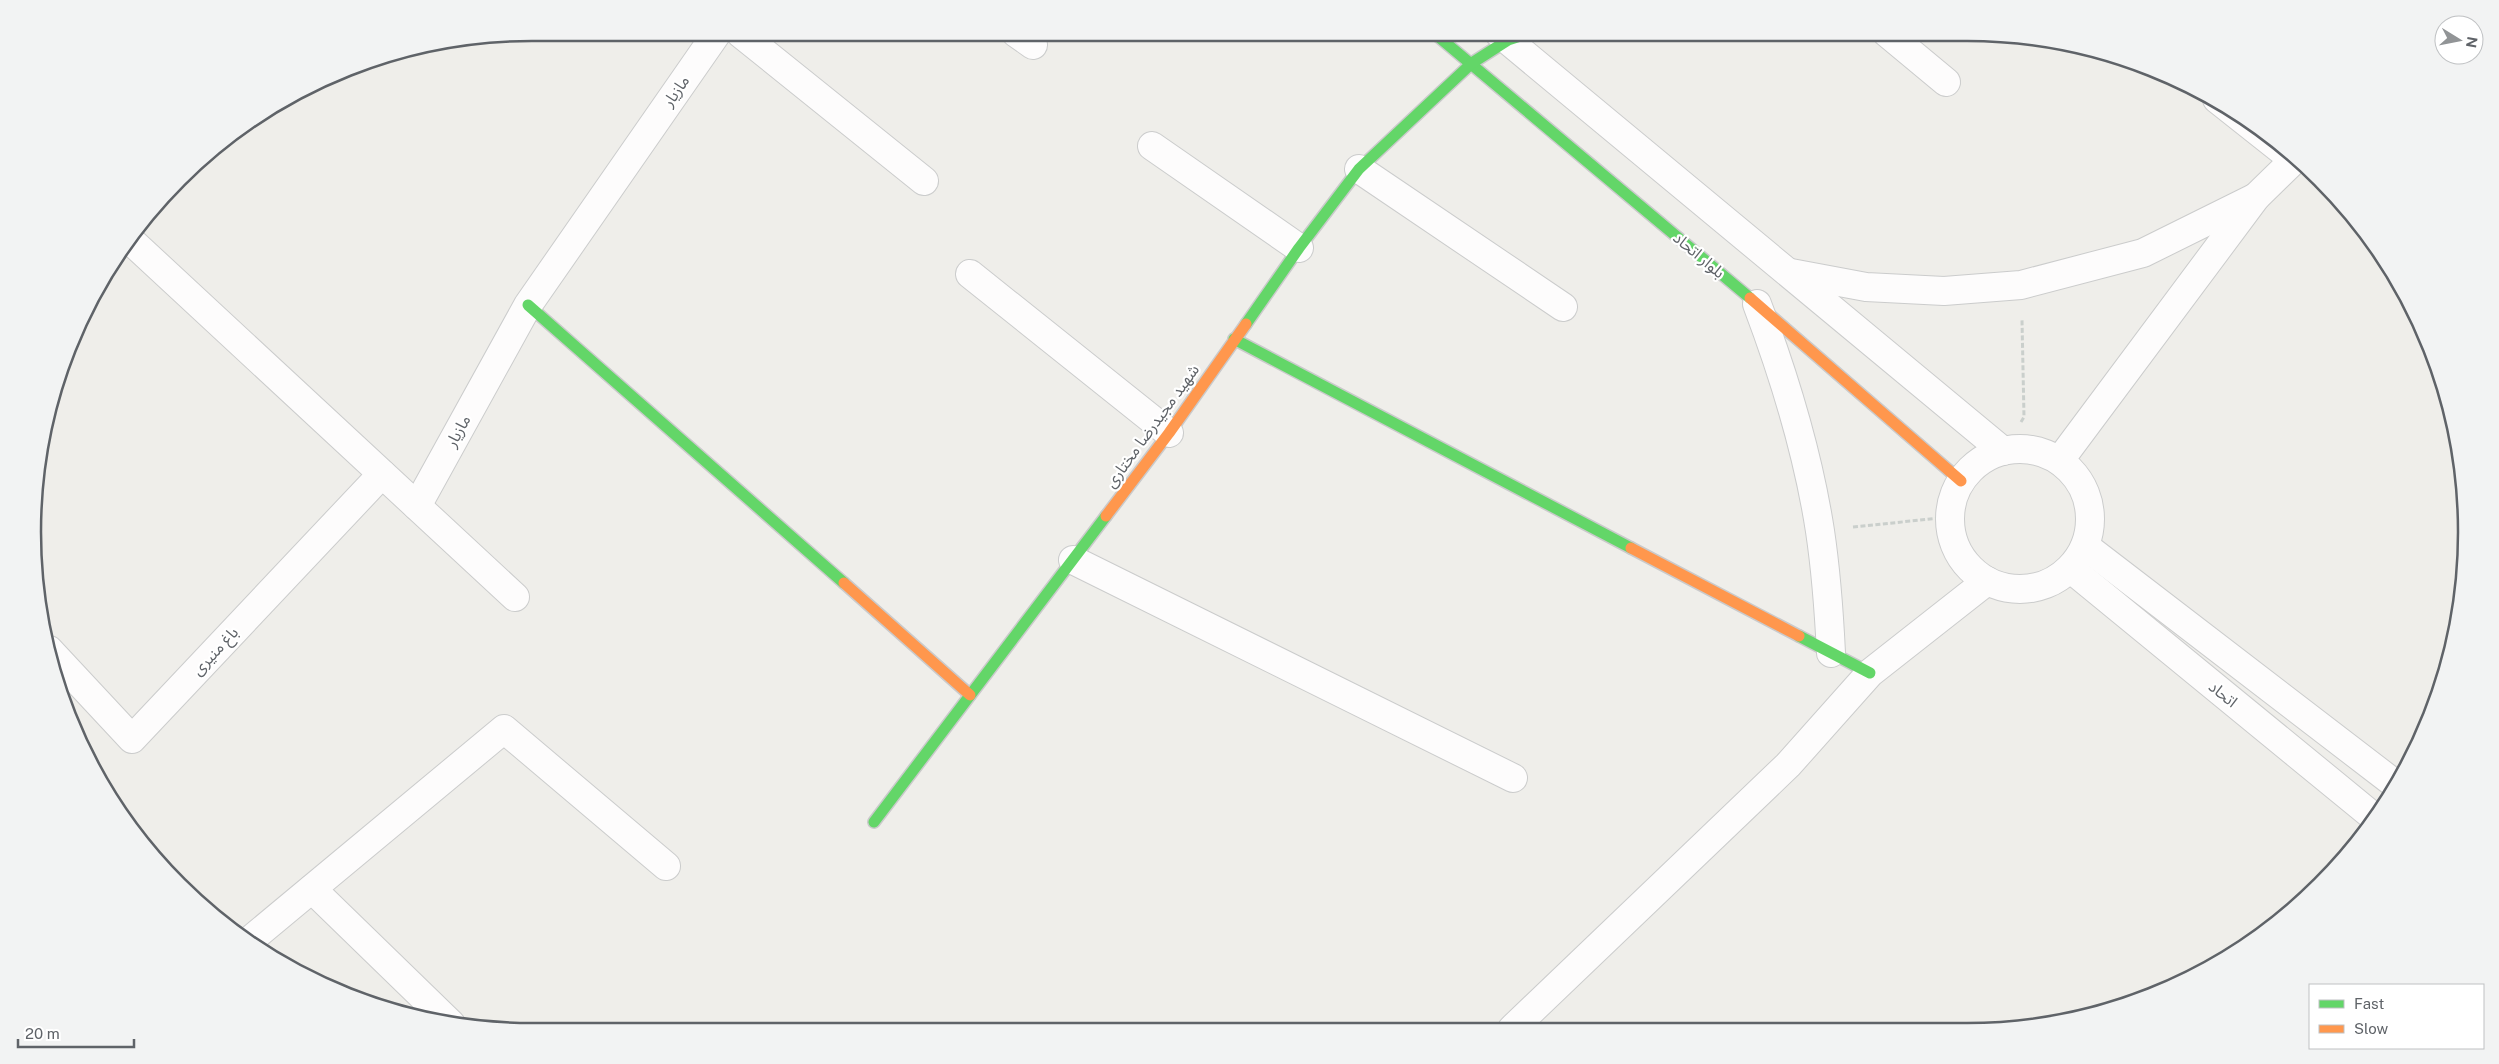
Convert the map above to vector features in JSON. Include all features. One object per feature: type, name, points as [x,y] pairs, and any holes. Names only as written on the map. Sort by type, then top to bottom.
[{"type":"street","name":"مازیار","points":[[417,506],[528,306],[711,41]]},
{"type":"street","points":[[751,41],[924,181]]},
{"type":"street","name":"بلوار اتحاد","points":[[1445,41],[1756,304],[1961,482]]},
{"type":"street","name":"شهید مجیدرضا مختاری","points":[[874,822],[1073,560],[1168,432],[1299,248],[1359,169],[1472,63],[1503,41]]},
{"type":"street","points":[[1519,41],[1790,273],[2003,451]]},
{"type":"street","points":[[1897,41],[1946,82]]},
{"type":"street","points":[[1152,146],[1299,248]]},
{"type":"street","points":[[2060,460],[2256,197],[2290,163]]},
{"type":"street","points":[[1359,169],[1563,307]]},
{"type":"street","points":[[1790,273],[1866,287],[1885,288],[1944,291],[2021,285],[2143,253],[2256,197]]},
{"type":"street","points":[[135,244],[515,596]]},
{"type":"street","points":[[970,274],[1168,432]]},
{"type":"street","points":[[1756,304],[1778,359],[1796,415],[1810,473],[1828,591],[1831,652]]},
{"type":"street","points":[[528,306],[970,695]]},
{"type":"street","points":[[1234,339],[1870,673]]},
{"type":"street","points":[[2022,448],[2041,452],[2060,460],[2077,477],[2088,499],[2091,523],[2078,558],[2053,582],[2031,589],[2008,588],[1987,581],[1971,570],[1960,554],[1952,536],[1950,516],[1954,498],[1961,482],[1972,468],[1986,457],[2003,451],[2022,448]]},
{"type":"street","name":"باغ منیری","points":[[58,660],[132,739],[382,474]]},
{"type":"street","name":"اتحاد","points":[[2078,558],[2390,780]]},
{"type":"street","name":"اتحاد","points":[[2078,558],[2369,813]]},
{"type":"street","points":[[1073,560],[1513,778]]},
{"type":"street","points":[[1518,1023],[1788,765],[1870,673],[1987,581]]},
{"type":"street","points":[[254,937],[504,729],[666,866]]},
{"type":"street","points":[[312,889],[441,1014]]},
{"type":"path","points":[[2003,451],[2024,417],[2021,285]]},
{"type":"path","points":[[1820,531],[1950,516],[1961,482]]},
{"type":"traffic: fast","points":[[1444,41],[1750,298]]},
{"type":"traffic: fast","points":[[1246,324],[1299,248],[1359,169],[1472,63],[1506,41]]},
{"type":"traffic: fast","points":[[528,305],[844,583]]},
{"type":"traffic: fast","points":[[1234,339],[1631,548]]},
{"type":"traffic: fast","points":[[874,822],[1106,516]]},
{"type":"traffic: fast","points":[[1799,636],[1870,673]]},
{"type":"traffic: slow","points":[[1750,298],[1961,481]]},
{"type":"traffic: slow","points":[[1106,516],[1169,433],[1246,324]]},
{"type":"traffic: slow","points":[[1631,548],[1799,636]]},
{"type":"traffic: slow","points":[[844,583],[970,695]]}]
